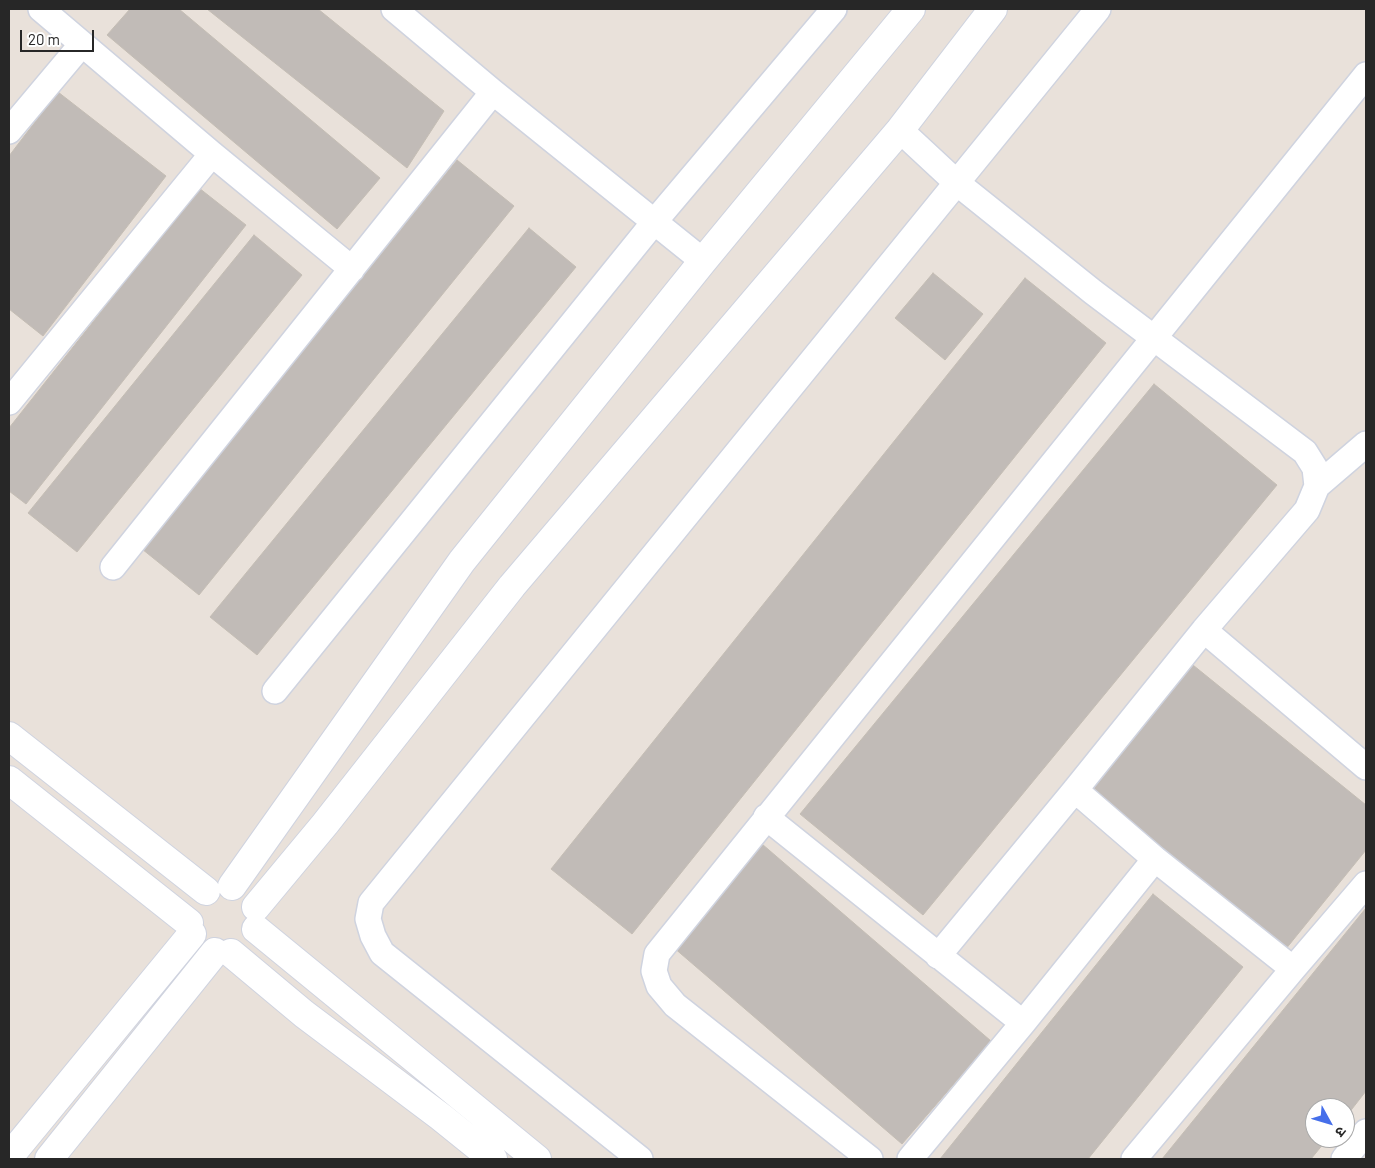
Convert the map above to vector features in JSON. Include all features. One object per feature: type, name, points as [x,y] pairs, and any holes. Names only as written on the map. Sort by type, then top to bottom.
[{"type":"street","points":[[41,9],[212,154],[352,269]]},
{"type":"street","points":[[394,9],[493,92],[656,221],[703,261]]},
{"type":"street","points":[[275,691],[656,221],[834,9]]},
{"type":"street","points":[[232,886],[462,561],[703,261],[911,9]]},
{"type":"street","points":[[537,1159],[256,918],[250,898],[242,891],[232,886],[222,885],[206,891],[194,902],[190,912],[191,928],[199,944],[209,951],[223,953],[242,948],[251,940],[256,918],[326,824],[512,586],[900,130],[993,9]]},
{"type":"street","points":[[640,1159],[382,953],[373,936],[368,918],[371,903],[1098,9]]},
{"type":"street","points":[[9,131],[82,44]]},
{"type":"street","points":[[870,1159],[675,1004],[659,986],[654,971],[657,954],[1366,75]]},
{"type":"street","points":[[113,566],[493,92]]},
{"type":"street","points":[[900,130],[957,183],[1094,292],[1305,452],[1315,468],[1317,486]]},
{"type":"street","points":[[11,394],[212,154]]},
{"type":"street","points":[[938,956],[1204,630],[1307,510],[1317,486],[1366,444]]},
{"type":"street","points":[[1204,630],[1366,767]]},
{"type":"street","points":[[9,736],[206,891]]},
{"type":"street","points":[[9,780],[191,928]]},
{"type":"street","points":[[1075,790],[1155,859],[1293,969]]},
{"type":"street","points":[[766,817],[1023,1023]]},
{"type":"street","points":[[910,1159],[1155,859]]},
{"type":"street","points":[[1134,1159],[1366,884]]},
{"type":"street","points":[[9,1157],[191,928]]},
{"type":"street","points":[[49,1159],[223,953]]},
{"type":"street","points":[[223,953],[441,1117],[493,1159]]},
{"type":"street","points":[[1344,1159],[1366,1132]]},
{"type":"building","points":[[130,9],[179,9],[380,178],[337,229],[107,35]]},
{"type":"building","points":[[207,9],[318,9],[444,111],[407,168]]},
{"type":"building","points":[[58,92],[166,176],[43,336],[9,309],[9,156]]},
{"type":"building","points":[[457,160],[514,206],[199,595],[142,549]]},
{"type":"building","points":[[199,188],[246,225],[26,504],[9,491],[9,428]]},
{"type":"building","points":[[529,228],[576,267],[257,655],[210,617]]},
{"type":"building","points":[[254,235],[302,275],[77,552],[28,513]]},
{"type":"building","points":[[933,273],[983,314],[945,360],[895,318]]},
{"type":"building","points":[[1025,278],[1106,343],[632,934],[551,869]]},
{"type":"building","points":[[1154,384],[1277,485],[923,915],[800,814]]},
{"type":"building","points":[[1188,661],[1366,805],[1366,850],[1285,950],[1085,790]]},
{"type":"building","points":[[762,844],[991,1041],[902,1144],[673,947]]},
{"type":"building","points":[[1153,894],[1243,967],[1088,1159],[940,1159]]},
{"type":"building","points":[[1366,908],[1366,1091],[1355,1105],[1355,1098],[1305,1098],[1305,1148],[1320,1148],[1311,1159],[1162,1159]]}]
